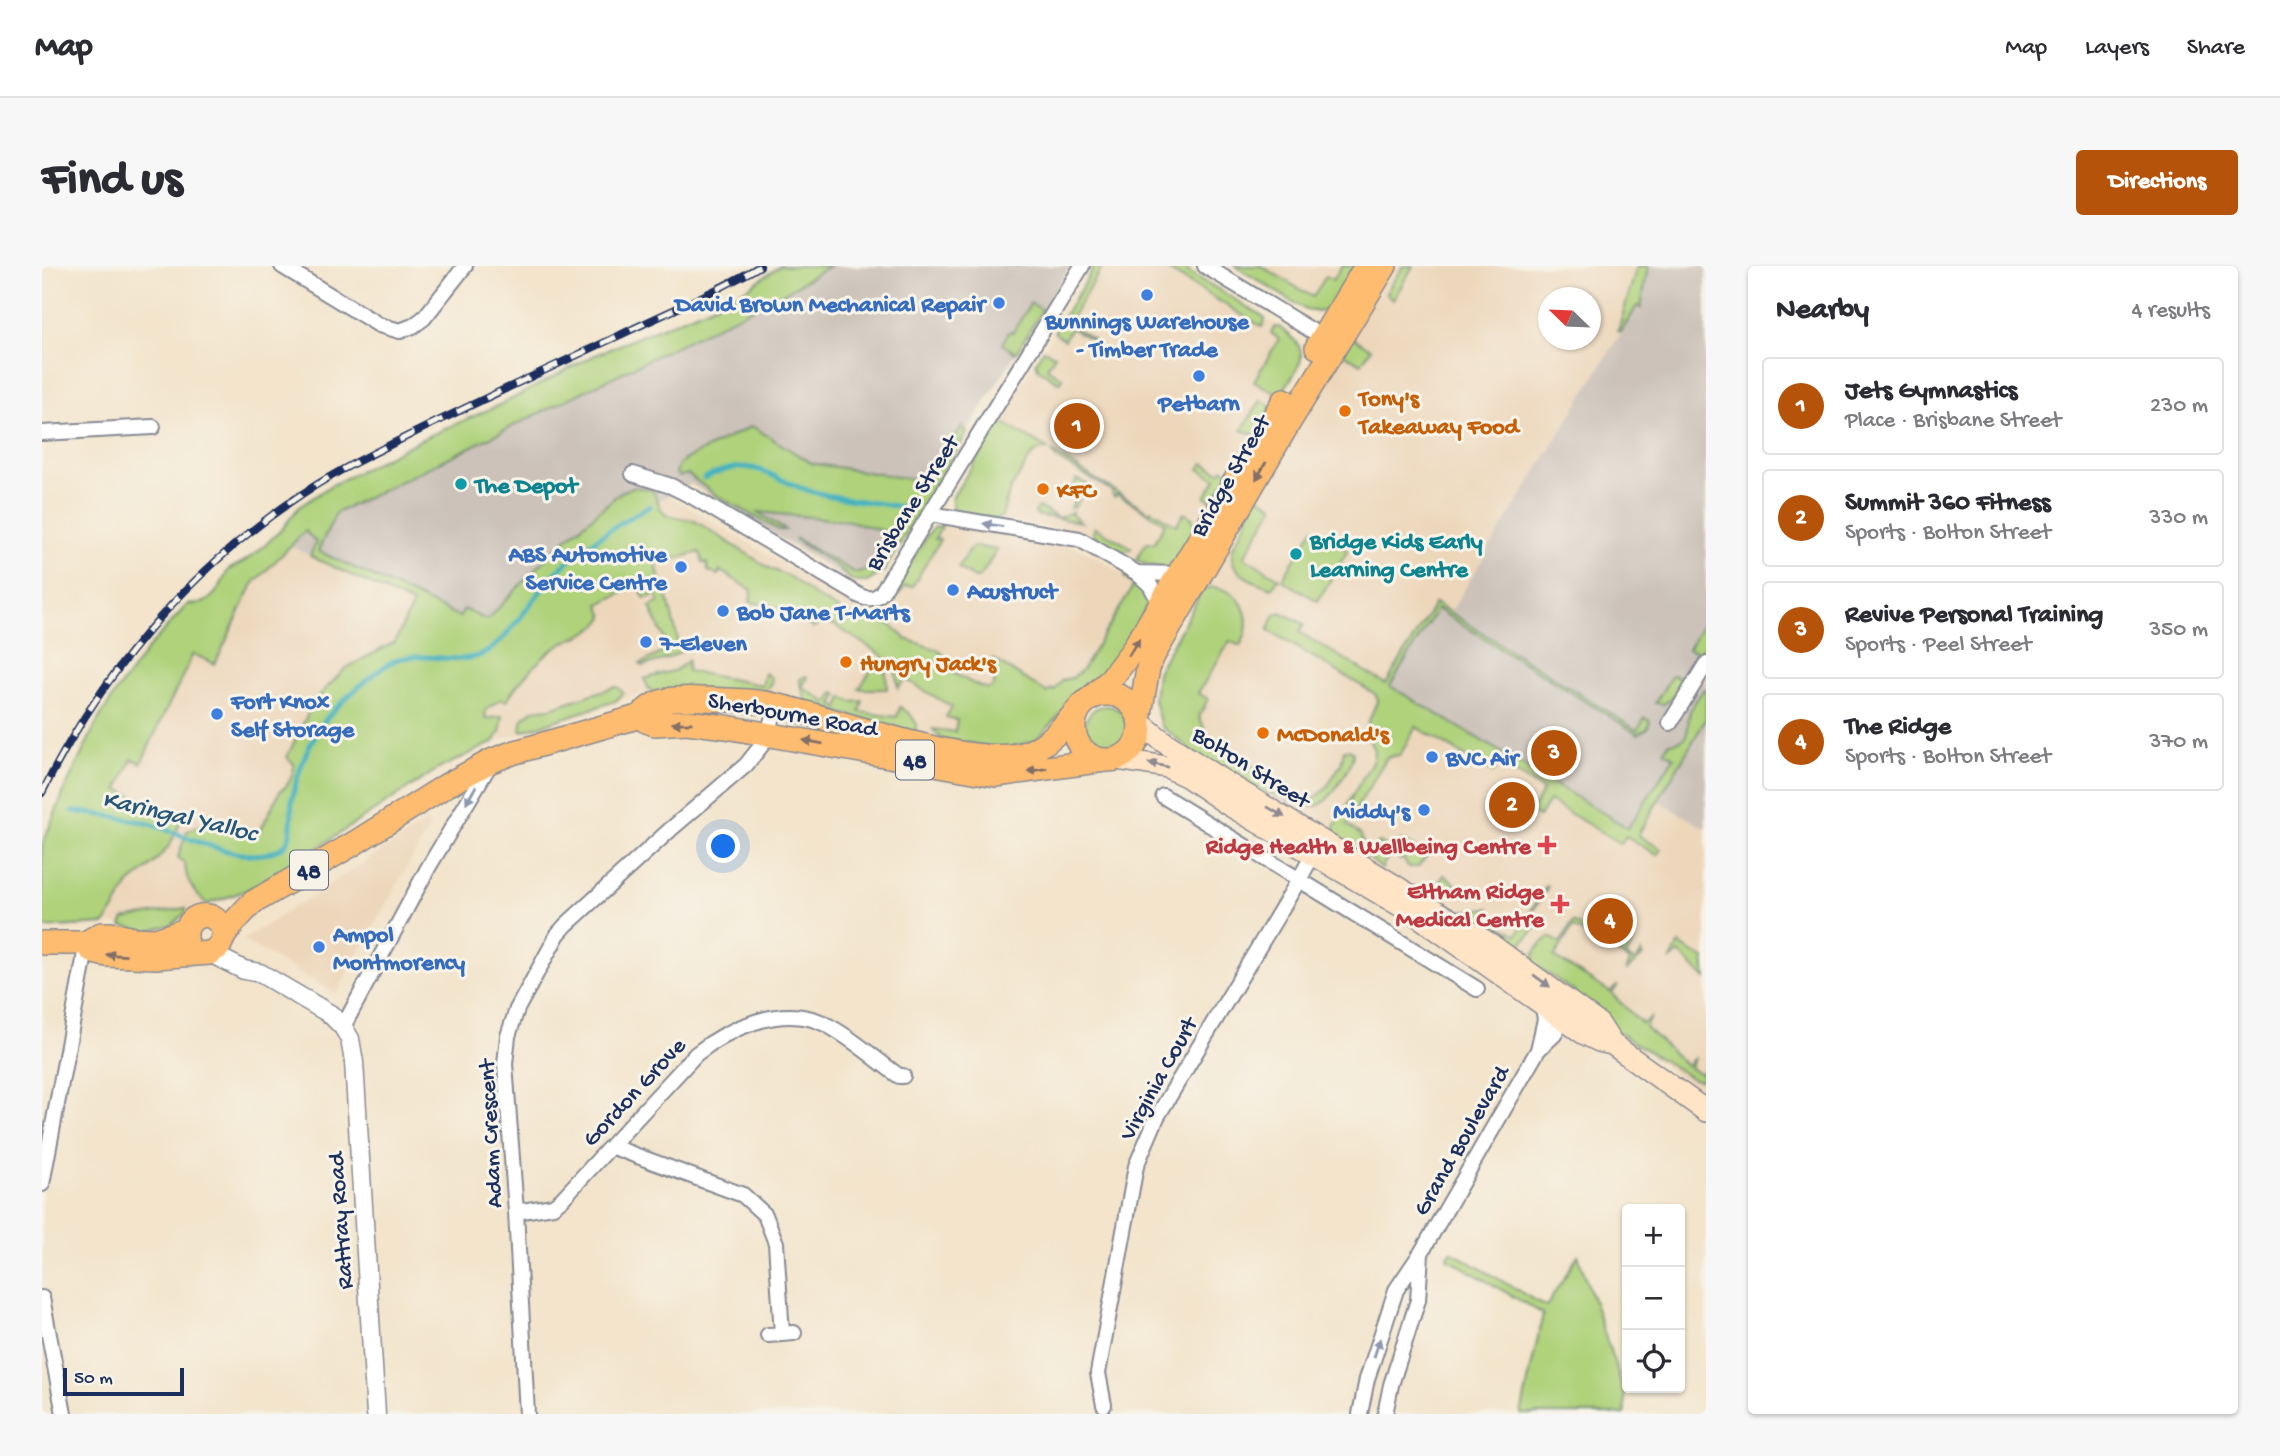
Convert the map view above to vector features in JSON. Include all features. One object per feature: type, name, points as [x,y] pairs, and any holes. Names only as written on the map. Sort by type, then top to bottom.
[{"type":"main road","name":"Bridge Street","points":[[1139,721],[1148,668],[1153,656],[1330,341],[1366,266]]},
{"type":"main road","name":"Bridge Street","points":[[1086,703],[1122,666],[1178,573],[1330,341],[1385,266]]},
{"type":"main road","points":[[1110,760],[1090,756],[1077,741],[1074,722],[1086,703],[1100,695],[1111,694],[1131,705],[1139,721]]},
{"type":"main road","name":"Sherbourne Road","points":[[209,916],[252,902],[491,761],[641,716],[654,704],[674,699],[744,700],[777,705],[895,738],[995,757],[1018,755],[1038,747],[1059,731],[1086,703]]},
{"type":"main road","name":"Sherbourne Road","points":[[641,716],[649,723],[655,724],[694,723],[769,734],[996,775],[1110,760]]},
{"type":"main road","name":"48","points":[[1110,760],[1125,754],[1133,747],[1139,737],[1139,721]]},
{"type":"main road","name":"Bolton Street","points":[[1139,721],[1164,742],[1542,1003],[1565,1009],[1599,1024],[1612,1044],[1706,1111]]},
{"type":"main road","name":"Bolton Street","points":[[1110,760],[1158,764],[1177,771],[1229,805],[1317,846],[1466,928],[1565,1009]]},
{"type":"main road","name":"Sherbourne Road","points":[[214,946],[252,902]]},
{"type":"main road","points":[[186,930],[188,945],[214,946],[220,923],[209,916]]},
{"type":"main road","name":"48","points":[[42,943],[85,943],[101,934],[156,940],[186,930],[194,918],[209,916]]},
{"type":"main road","name":"48","points":[[85,943],[97,953],[107,955],[156,957],[214,946]]},
{"type":"street","points":[[282,266],[379,325],[395,331],[413,326],[429,312],[464,266]]},
{"type":"street","name":"Brisbane Street","points":[[633,474],[654,479],[693,497],[860,596],[876,597],[882,592],[1082,266]]},
{"type":"street","points":[[1205,266],[1330,341]]},
{"type":"street","points":[[42,433],[153,427]]},
{"type":"street","points":[[930,514],[1079,539],[1137,573],[1150,585],[1160,603]]},
{"type":"street","points":[[1137,573],[1178,573]]},
{"type":"street","points":[[1670,723],[1706,664]]},
{"type":"street","name":"Adam Crescent","points":[[527,1414],[505,1064],[508,1036],[517,1009],[558,934],[671,829],[746,765],[769,734],[777,705]]},
{"type":"street","points":[[214,946],[249,961],[260,973],[323,1009],[344,1027],[428,868],[491,761]]},
{"type":"street","points":[[1163,796],[1477,989]]},
{"type":"street","name":"Virginia Court","points":[[1104,1405],[1098,1373],[1136,1166],[1157,1116],[1317,846]]},
{"type":"street","points":[[42,1184],[85,960],[85,943]]},
{"type":"street","name":"Grand Boulevard","points":[[1360,1414],[1367,1378],[1396,1290],[1422,1253],[1538,1050],[1545,1019],[1542,1003]]},
{"type":"street","name":"Grand Boulevard","points":[[1538,1050],[1554,1035],[1565,1009]]},
{"type":"street","name":"Gordon Grove","points":[[516,1212],[553,1206],[562,1199],[613,1147],[696,1054],[713,1040],[733,1030],[765,1019],[810,1019],[823,1024],[899,1076],[903,1076]]},
{"type":"street","name":"Rattray Road","points":[[344,1027],[350,1039],[354,1062],[376,1414]]},
{"type":"street","points":[[613,1147],[735,1192],[755,1203],[765,1215],[776,1243],[781,1334]]},
{"type":"street","name":"Grand Boulevard","points":[[1385,1414],[1391,1385],[1418,1300],[1422,1253]]},
{"type":"street","points":[[42,1298],[64,1414]]},
{"type":"shaded area","points":[[829,266],[1070,266],[927,496],[906,536],[884,571],[876,578],[856,583],[849,580],[691,484],[650,506],[497,643],[289,546],[319,522],[784,293]]},
{"type":"shaded area","points":[[1095,266],[1179,266],[1289,333],[1302,352],[1301,361],[1198,531],[1148,565],[1079,531],[962,514],[952,507],[952,498]]},
{"type":"shaded area","points":[[1235,266],[1362,266],[1324,312],[1318,312],[1306,310]]},
{"type":"shaded area","points":[[1392,266],[1637,266],[1618,330],[1621,333],[1450,612],[1440,605],[1390,686],[1638,834],[1659,801],[1706,829],[1706,1097],[1577,1001],[1211,769],[1157,718],[1154,700],[1157,672]]},
{"type":"shaded area","points":[[1637,266],[1706,266],[1706,829],[1659,801],[1639,834],[1390,687],[1439,605],[1451,611],[1621,333],[1618,331]]},
{"type":"shaded area","points":[[669,496],[854,606],[864,608],[880,605],[929,533],[943,524],[1065,543],[1091,554],[1141,584],[1094,681],[1072,696],[1063,711],[1004,749],[660,692],[639,695],[482,746],[438,769],[273,877],[232,896],[198,906],[157,931],[112,924],[65,926],[127,794],[118,789],[132,759],[142,763],[193,654],[215,664],[253,584],[289,546],[497,642],[650,506]]},
{"type":"shaded area","name":"Ampol Montmorency","points":[[427,822],[430,826],[336,994],[243,940]]},
{"type":"green space","points":[[780,266],[829,266],[784,293],[336,513],[318,551],[460,617],[464,609],[487,620],[557,547],[621,492],[632,487],[650,489],[666,515],[695,521],[771,569],[790,577],[846,614],[861,619],[883,621],[906,639],[938,650],[945,656],[949,671],[974,684],[989,689],[992,687],[994,679],[990,667],[993,659],[1048,693],[1051,689],[1054,691],[1062,680],[1072,678],[1082,670],[1134,585],[1125,578],[1127,575],[1145,587],[1150,598],[1131,640],[1094,681],[1072,696],[1063,711],[1035,741],[1004,749],[941,739],[933,729],[955,732],[957,720],[946,717],[952,707],[905,679],[898,688],[892,664],[834,625],[821,624],[813,628],[782,608],[750,602],[752,590],[720,571],[718,575],[708,571],[707,563],[703,563],[700,552],[656,564],[663,591],[666,591],[679,645],[689,644],[679,653],[642,666],[640,664],[669,649],[650,607],[659,602],[656,594],[645,599],[638,585],[599,604],[604,617],[594,628],[554,648],[528,673],[507,701],[501,699],[485,711],[486,719],[503,716],[500,732],[494,742],[438,769],[273,877],[245,891],[207,904],[191,886],[185,864],[178,857],[187,831],[204,823],[216,822],[246,833],[260,831],[280,791],[292,775],[294,764],[287,757],[314,701],[346,668],[395,642],[413,604],[310,556],[316,542],[305,531],[253,584],[215,664],[193,654],[141,763],[132,759],[118,789],[182,819],[170,845],[129,884],[105,924],[42,928],[42,845],[66,787],[97,722],[116,692],[150,646],[186,606],[203,603],[214,595],[228,570],[263,547],[299,507],[330,486],[422,439],[506,402],[593,356],[710,307],[746,289]]},
{"type":"green space","points":[[1095,266],[1103,266],[1068,323],[1094,340],[1071,328],[1064,340],[1054,332]]},
{"type":"green space","points":[[1162,266],[1179,266],[1264,317],[1262,327]]},
{"type":"green space","points":[[1235,266],[1261,266],[1313,297],[1326,276],[1333,280],[1342,266],[1362,266],[1329,310],[1318,312],[1306,310]]},
{"type":"green space","points":[[1403,266],[1413,266],[1393,300],[1386,293]]},
{"type":"green space","points":[[1637,266],[1648,266],[1641,308],[1637,306],[1621,332],[1618,331]]},
{"type":"green space","points":[[1031,303],[1042,310],[1016,353],[1002,344]]},
{"type":"green space","points":[[1275,327],[1291,336],[1301,352],[1298,367],[1280,396],[1254,381],[1279,339],[1271,333]]},
{"type":"green space","points":[[1350,336],[1371,349],[1361,364],[1343,353]]},
{"type":"green space","points":[[1043,350],[1055,355],[1047,368],[1063,378],[1060,383],[1039,370],[1036,362]]},
{"type":"green space","points":[[1261,400],[1271,406],[1256,435],[1242,430]]},
{"type":"green space","points":[[1000,421],[1049,450],[1040,450],[1031,456],[1009,492],[1002,516],[997,519],[957,512],[952,507],[952,498]]},
{"type":"green space","points":[[752,426],[811,463],[928,482],[962,426],[967,433],[884,571],[867,582],[852,581],[835,565],[795,538],[855,573],[874,568],[895,535],[850,521],[757,512],[785,530],[779,530],[714,494],[688,474],[679,476],[676,473],[679,465],[686,459]]},
{"type":"green space","points":[[1052,452],[1176,525],[1184,513],[1192,518],[1198,531],[1170,570],[1136,560],[1146,543],[1154,543],[1165,523],[1117,494],[1113,496],[1112,491],[1056,458]]},
{"type":"green space","points":[[1203,463],[1220,472],[1223,468],[1232,474],[1211,500],[1205,497],[1216,479],[1199,469]]},
{"type":"green space","points":[[1077,479],[1088,485],[1075,507],[1070,508],[1077,497],[1069,493]]},
{"type":"green space","points":[[1255,495],[1274,506],[1244,557],[1279,578],[1272,588],[1243,575],[1232,557],[1234,545]]},
{"type":"green space","points":[[1038,507],[1058,518],[1072,512],[1081,522],[1036,515]]},
{"type":"green space","points":[[943,524],[935,539],[940,540],[912,587],[906,586],[896,597],[890,596],[929,533]]},
{"type":"green space","points":[[1095,527],[1132,548],[1122,551],[1110,548],[1095,537]]},
{"type":"green space","points":[[1313,529],[1348,550],[1318,601],[1282,580]]},
{"type":"green space","points":[[974,546],[997,550],[980,577],[975,578],[958,568]]},
{"type":"green space","points":[[1211,587],[1231,593],[1238,600],[1244,608],[1247,626],[1240,646],[1230,641],[1198,693],[1208,699],[1199,717],[1214,748],[1238,763],[1249,764],[1304,797],[1315,798],[1325,790],[1341,764],[1344,750],[1350,749],[1353,753],[1352,759],[1345,774],[1335,790],[1319,805],[1296,803],[1221,775],[1161,726],[1154,700],[1157,672],[1202,591]]},
{"type":"green space","points":[[1435,603],[1637,730],[1645,718],[1650,721],[1648,728],[1638,734],[1437,609],[1390,686],[1628,828],[1674,757],[1664,751],[1669,743],[1677,742],[1686,736],[1691,709],[1706,689],[1706,719],[1638,835],[1661,849],[1657,855],[1626,836],[1621,844],[1549,801],[1539,817],[1531,812],[1543,790],[1500,764],[1493,773],[1416,727],[1400,755],[1387,757],[1347,825],[1361,835],[1363,843],[1356,854],[1335,839],[1335,826],[1373,760],[1374,750],[1365,730],[1378,699],[1375,694],[1268,630],[1275,614],[1281,612],[1304,624],[1299,632],[1386,684]]},
{"type":"green space","points":[[1703,623],[1706,624],[1706,643],[1701,652],[1688,649]]},
{"type":"green space","points":[[688,661],[687,671],[762,685],[765,673],[772,681],[762,692],[655,693],[649,689],[644,679],[676,670]]},
{"type":"green space","points":[[876,662],[886,672],[887,689],[859,689]]},
{"type":"green space","points":[[1672,675],[1684,680],[1674,696],[1664,704],[1655,703]]},
{"type":"green space","points":[[808,677],[802,687],[828,703],[834,693],[838,695],[833,705],[839,708],[843,697],[852,702],[863,701],[860,712],[897,717],[900,707],[915,722],[914,733],[807,703],[800,684],[800,679]]},
{"type":"green space","points":[[614,687],[623,693],[616,701],[523,731],[521,729],[523,719],[533,710],[550,708]]},
{"type":"green space","points":[[1106,706],[1121,712],[1127,727],[1121,742],[1106,748],[1091,742],[1085,727],[1091,712]]},
{"type":"green space","points":[[1404,841],[1427,855],[1418,867],[1409,867],[1403,859],[1399,860],[1396,843]]},
{"type":"green space","points":[[1379,843],[1384,845],[1387,860],[1382,869],[1368,857]]},
{"type":"green space","points":[[1444,875],[1455,883],[1457,891],[1465,896],[1455,894],[1441,885],[1440,881]]},
{"type":"green space","points":[[1546,886],[1548,887],[1526,922],[1536,928],[1515,949],[1456,912],[1489,908],[1486,917],[1517,935]]},
{"type":"green space","points":[[186,908],[186,912],[172,925],[148,931],[121,926],[124,919]]},
{"type":"green space","points":[[1573,922],[1622,952],[1630,939],[1634,942],[1626,956],[1636,962],[1642,952],[1643,956],[1626,971],[1630,961],[1573,927],[1554,957],[1610,992],[1618,985],[1612,994],[1642,1024],[1651,1017],[1645,1027],[1687,1066],[1695,1057],[1690,1068],[1701,1074],[1706,1065],[1706,1074],[1701,1080],[1693,1079],[1619,1033],[1577,1001],[1575,992],[1534,964],[1534,955],[1540,945],[1550,937],[1560,943]]},
{"type":"green space","points":[[1679,944],[1704,959],[1706,979],[1679,953],[1670,961]]},
{"type":"green space","points":[[1451,1251],[1546,1307],[1578,1255],[1622,1386],[1625,1414],[1521,1414],[1543,1314],[1447,1258]]},
{"type":"waterway","name":"Karingal Yalloc","points":[[704,478],[721,471],[748,467],[810,491],[906,508]]},
{"type":"waterway","name":"Karingal Yalloc","points":[[73,811],[147,823],[228,851],[260,854],[279,849],[287,842],[290,833],[292,800],[306,754],[323,723],[343,701],[396,660],[406,657],[464,659],[485,653],[502,639],[551,578],[573,557],[650,506]]},
{"type":"railway","points":[[42,793],[92,706],[121,665],[186,590],[261,524],[302,494],[366,457],[708,294],[760,266]]},
{"type":"place","name":"Bunnings Warehouse - Timber Trade","points":[[1147,295]]},
{"type":"place","name":"David Brown Mechanical Repair","points":[[999,303]]},
{"type":"place","name":"Petbarn","points":[[1199,376]]},
{"type":"place","name":"Tony's Takeaway Food","points":[[1345,411]]},
{"type":"place","name":"Jets Gymnastics","points":[[1077,426]]},
{"type":"place","name":"The Depot","points":[[461,484]]},
{"type":"place","name":"KFC","points":[[1043,489]]},
{"type":"place","name":"Bridge Kids Early Learning Centre","points":[[1296,554]]},
{"type":"place","name":"ABS Automotive Service Centre","points":[[681,567]]},
{"type":"place","name":"Acustruct","points":[[953,590]]},
{"type":"place","name":"Bob Jane T-Marts","points":[[723,611]]},
{"type":"place","name":"7-Eleven","points":[[646,642]]},
{"type":"place","name":"Hungry Jack's","points":[[846,662]]},
{"type":"place","name":"Fort Knox Self Storage","points":[[217,714]]},
{"type":"place","name":"McDonald's","points":[[1263,733]]},
{"type":"place","name":"Revive Personal Training","points":[[1554,753]]},
{"type":"place","name":"BVC Air","points":[[1432,757]]},
{"type":"place","name":"Summit 360 Fitness","points":[[1512,805]]},
{"type":"place","name":"Middy's","points":[[1424,810]]},
{"type":"place","name":"Ridge Health & Wellbeing Centre","points":[[1547,845]]},
{"type":"place","name":"Eltham Ridge Medical Centre","points":[[1560,904]]},
{"type":"place","name":"The Ridge","points":[[1610,921]]},
{"type":"place","name":"Ampol Montmorency","points":[[319,947]]}]
